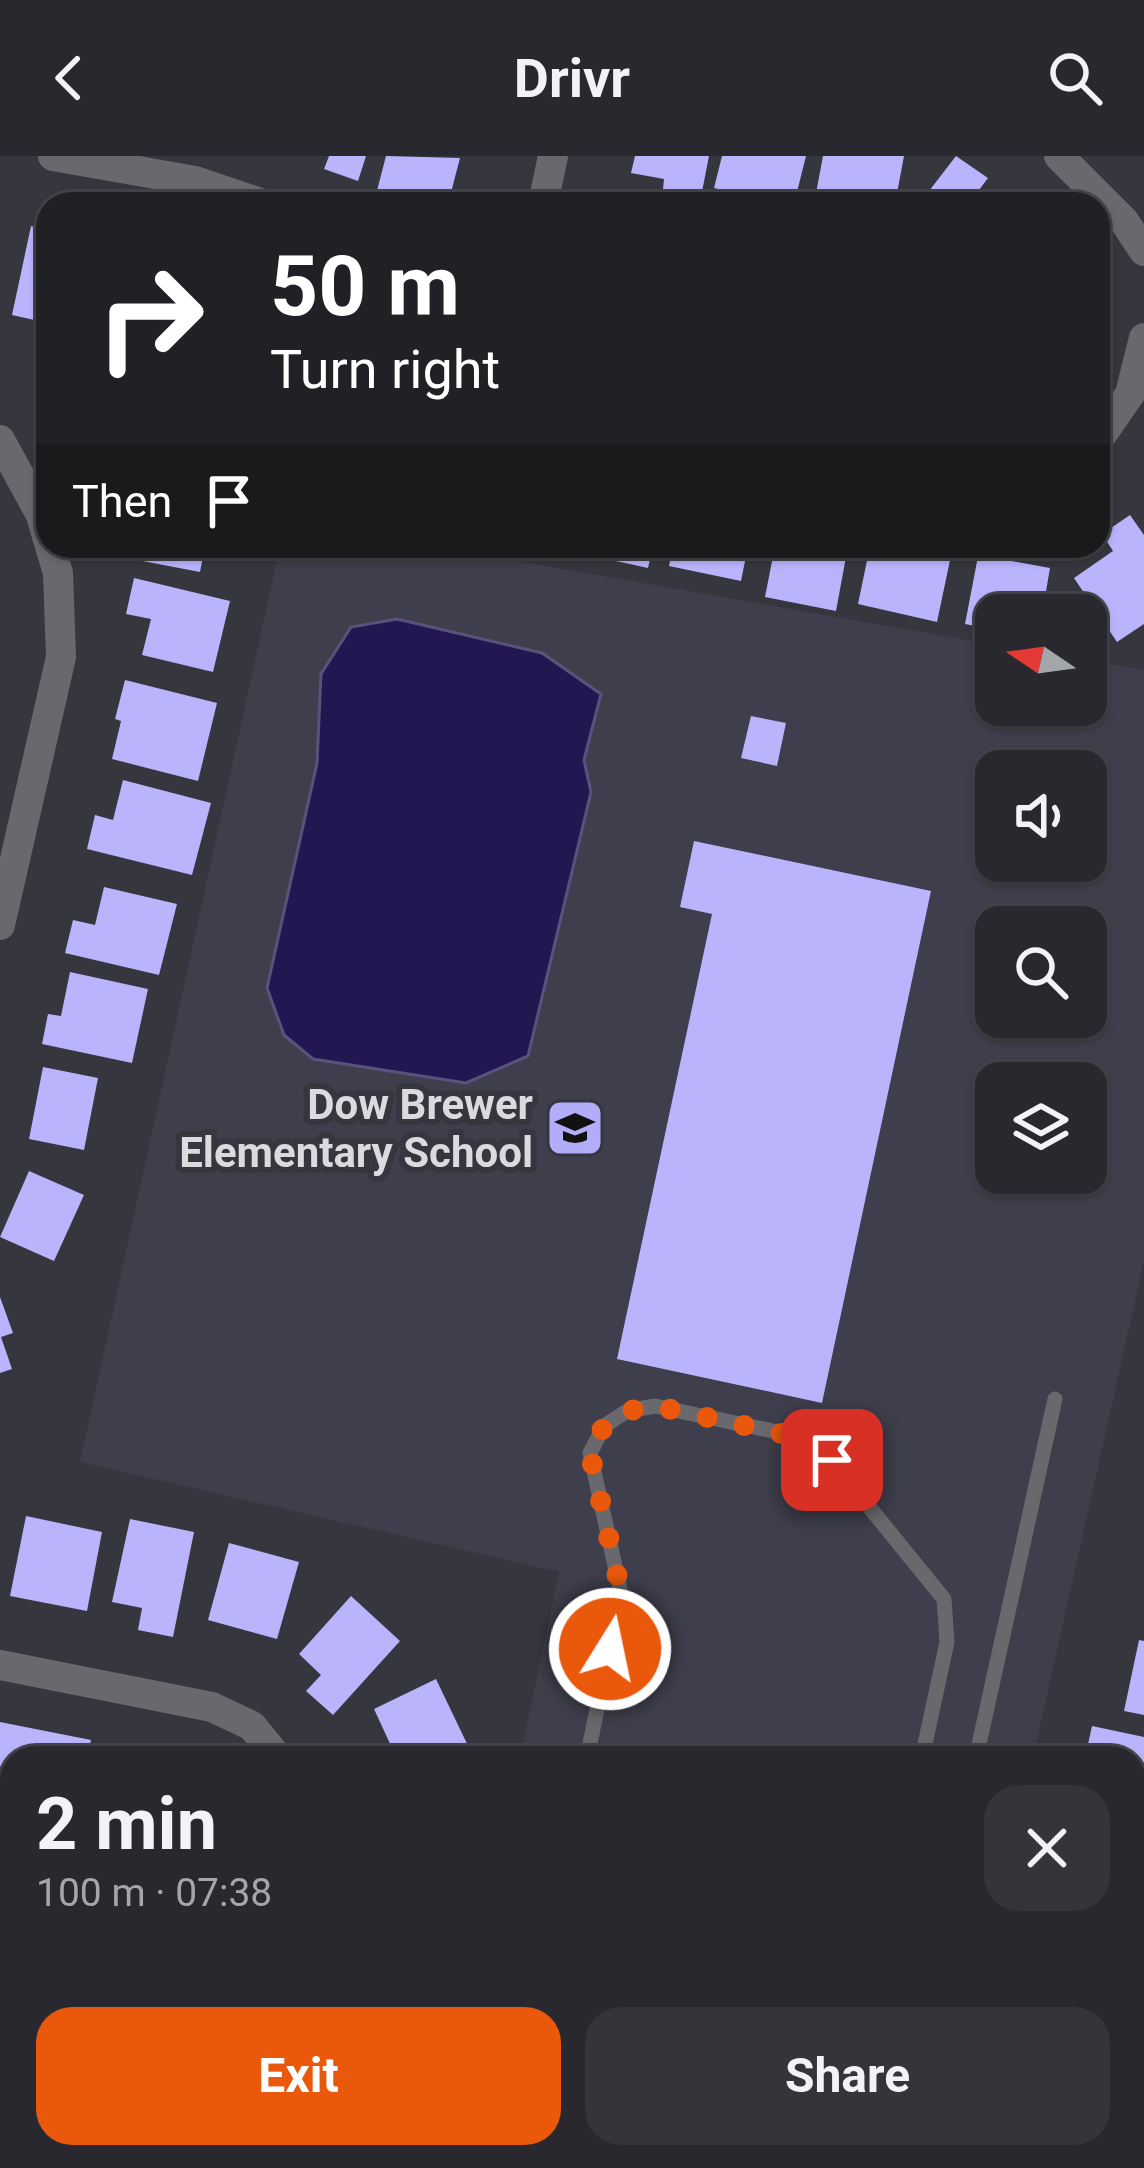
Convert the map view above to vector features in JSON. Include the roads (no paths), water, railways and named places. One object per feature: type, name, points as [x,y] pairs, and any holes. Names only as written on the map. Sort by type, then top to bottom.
[{"type":"street","points":[[53,156],[226,192]]},
{"type":"street","points":[[546,192],[553,156]]},
{"type":"street","points":[[1060,156],[1096,192]]},
{"type":"street","points":[[1110,206],[1144,251]]},
{"type":"street","points":[[1110,423],[1130,394],[1144,338]]},
{"type":"street","points":[[0,440],[36,506]]},
{"type":"street","points":[[0,925],[7,867],[61,657],[54,558]]},
{"type":"street","points":[[0,1665],[212,1707],[252,1726],[269,1746]]},
{"type":"lane","points":[[979,1746],[1055,1399]]},
{"type":"lane","points":[[589,1746],[621,1593],[590,1453],[604,1426],[627,1411],[655,1406],[792,1436],[832,1460],[944,1599],[947,1642],[925,1746]]},
{"type":"place","name":"Dow Brewer Elementary School","points":[[575,1128]]}]
